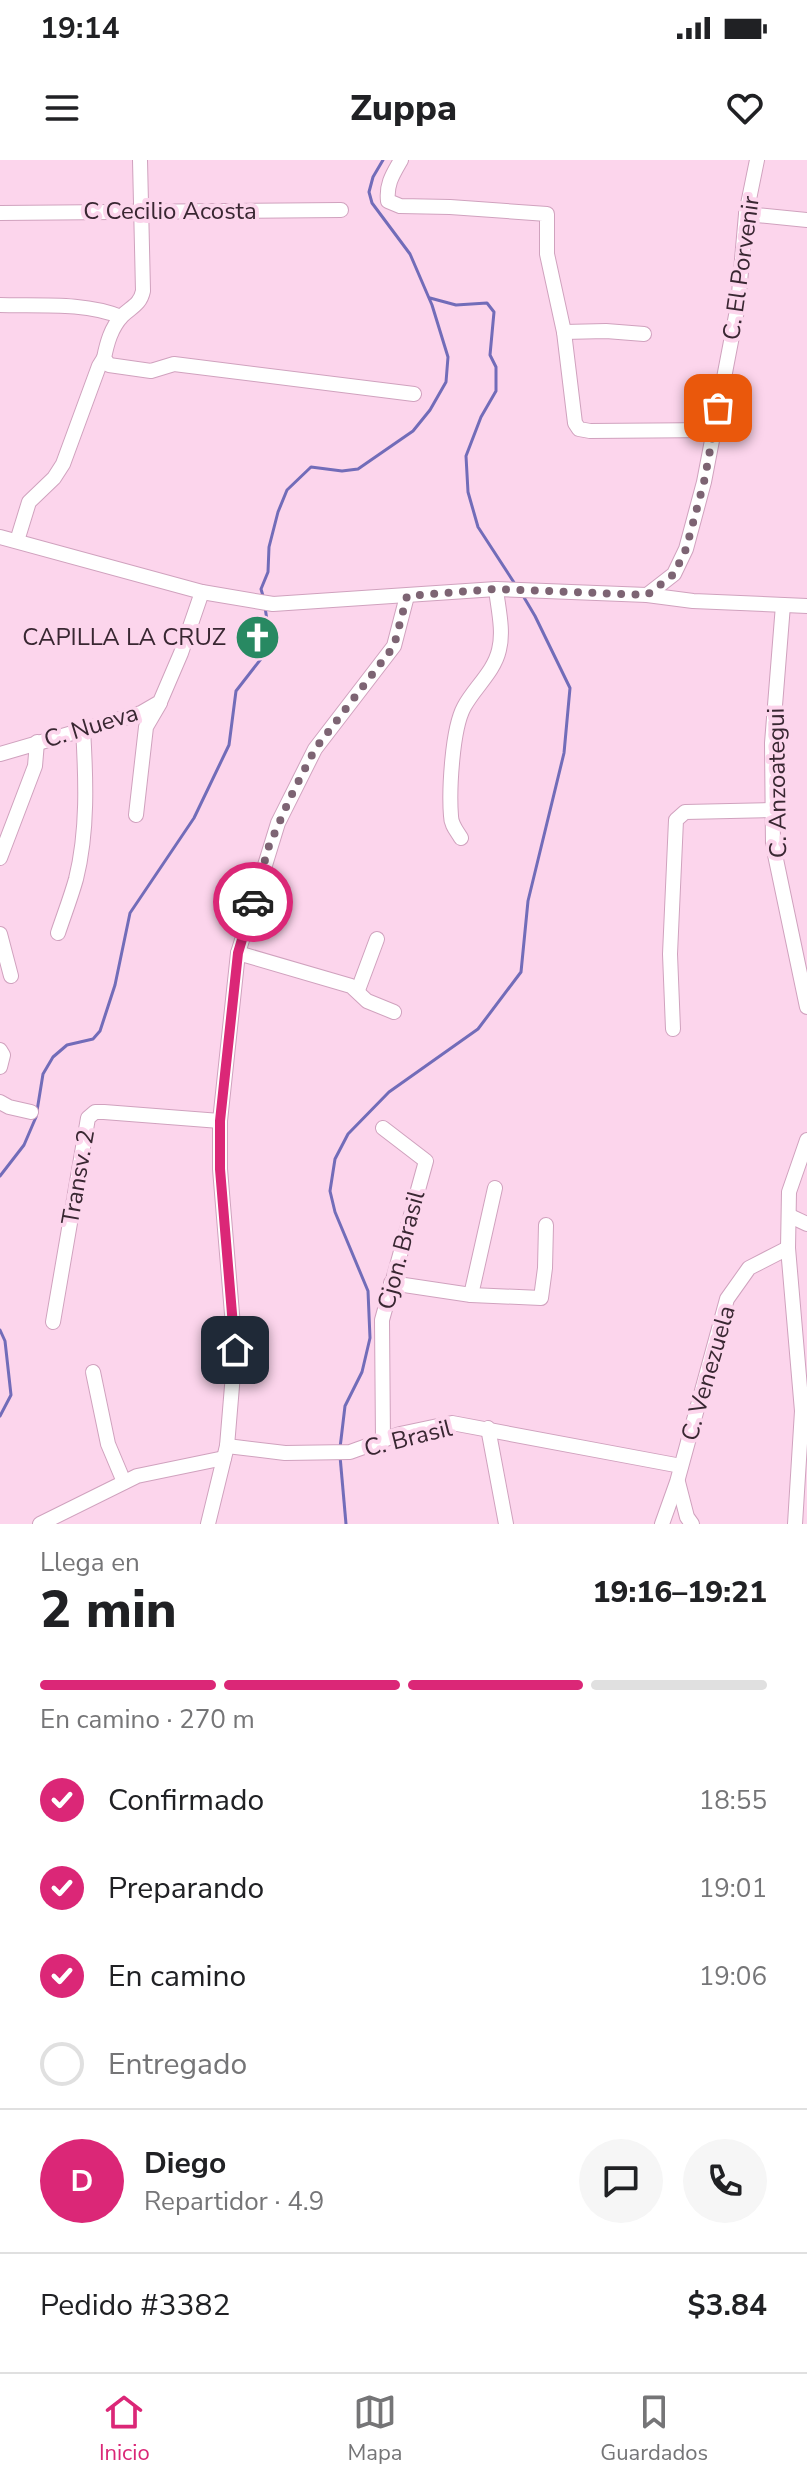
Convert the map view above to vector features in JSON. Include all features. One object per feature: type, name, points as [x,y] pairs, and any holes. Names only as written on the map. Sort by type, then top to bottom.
[{"type":"street","points":[[17,541],[29,502],[54,478],[63,464],[112,329],[141,299],[144,274],[140,160]]},
{"type":"street","points":[[401,160],[387,192],[388,201],[400,206],[547,214],[547,254],[564,332],[575,423],[579,429],[715,430]]},
{"type":"street","name":"C. El Porvenir","points":[[647,595],[674,574],[686,549],[715,430],[738,305],[746,214],[757,160]]},
{"type":"street","name":"C Cecilio Acosta","points":[[0,213],[341,210]]},
{"type":"street","points":[[746,214],[807,220]]},
{"type":"street","points":[[0,305],[72,308],[109,312],[121,317]]},
{"type":"street","points":[[564,332],[644,334]]},
{"type":"street","points":[[104,358],[109,365],[141,370],[151,371],[174,364],[414,394]]},
{"type":"street","points":[[0,537],[202,592],[272,604],[503,589],[807,606]]},
{"type":"street","points":[[461,838],[451,818],[456,724],[499,651],[503,589]]},
{"type":"street","name":"C. Nueva","points":[[0,754],[141,713],[160,702],[202,592]]},
{"type":"street","points":[[208,1524],[226,1452],[235,1350],[220,1169],[220,1121],[238,953],[278,823],[315,749],[394,646],[407,596]]},
{"type":"street","name":"C. Anzoategui","points":[[783,605],[772,743],[773,845],[807,1007]]},
{"type":"street","points":[[136,815],[146,727],[160,702]]},
{"type":"street","points":[[58,933],[76,877],[83,824],[86,781],[83,729]]},
{"type":"street","points":[[0,858],[35,766],[37,742]]},
{"type":"street","points":[[673,1029],[670,954],[676,820],[685,812],[773,810]]},
{"type":"street","points":[[0,934],[11,976]]},
{"type":"street","points":[[358,990],[377,939]]},
{"type":"street","points":[[238,953],[358,990],[367,1001],[394,1012]]},
{"type":"street","points":[[0,1050],[3,1055],[0,1067]]},
{"type":"street","points":[[0,1102],[31,1112]]},
{"type":"street","name":"Transv. 2","points":[[53,1322],[88,1118],[95,1112],[104,1112],[220,1121]]},
{"type":"street","name":"Cjon. Brasil","points":[[383,1128],[426,1161],[382,1320],[383,1441]]},
{"type":"street","points":[[795,1524],[804,1413],[788,1248],[789,1192],[807,1140]]},
{"type":"street","points":[[471,1295],[495,1188]]},
{"type":"street","points":[[790,1216],[807,1224]]},
{"type":"street","points":[[391,1283],[471,1295],[541,1298],[546,1225]]},
{"type":"street","name":"C. Venezuela","points":[[662,1524],[677,1482],[727,1299],[749,1268],[788,1248]]},
{"type":"street","points":[[93,1372],[108,1444],[124,1482]]},
{"type":"street","name":"C. Brasil","points":[[40,1524],[137,1476],[226,1452],[340,1453],[400,1434],[452,1423],[681,1466]]},
{"type":"street","points":[[488,1428],[506,1524]]},
{"type":"street","points":[[677,1482],[692,1524]]},
{"type":"waterway","points":[[263,596],[261,589],[268,572],[269,547],[287,490],[311,467],[342,471],[358,469],[413,431],[446,382],[448,357],[432,305],[410,254],[372,203],[369,192],[383,160]]},
{"type":"waterway","points":[[430,298],[456,305],[487,303],[494,312],[490,355],[496,367],[496,391],[481,417],[466,456],[468,492],[478,527],[515,584]]},
{"type":"waterway","points":[[340,1448],[345,1406],[362,1372],[370,1338],[368,1291],[335,1212],[330,1191],[335,1159],[348,1134],[389,1092],[478,1029],[521,972],[528,901],[564,753],[570,688],[522,594]]},
{"type":"waterway","points":[[0,1176],[24,1145],[36,1117],[43,1074],[53,1057],[67,1045],[93,1039],[100,1031],[115,985],[130,913],[194,818],[229,745],[236,691],[264,655],[270,641],[265,607]]},
{"type":"waterway","points":[[0,1330],[5,1341],[11,1395],[0,1416]]},
{"type":"waterway","points":[[340,1456],[346,1524]]},
{"type":"way so far","points":[[253,902],[269,846],[290,798],[315,749],[394,646],[407,596],[496,589],[647,595],[674,574],[686,549],[704,482],[718,408]]},
{"type":"place","name":"CAPILLA LA CRUZ","points":[[257,637]]},
{"type":"route","points":[[235,1350],[220,1169],[220,1121],[238,953],[253,902]]}]
